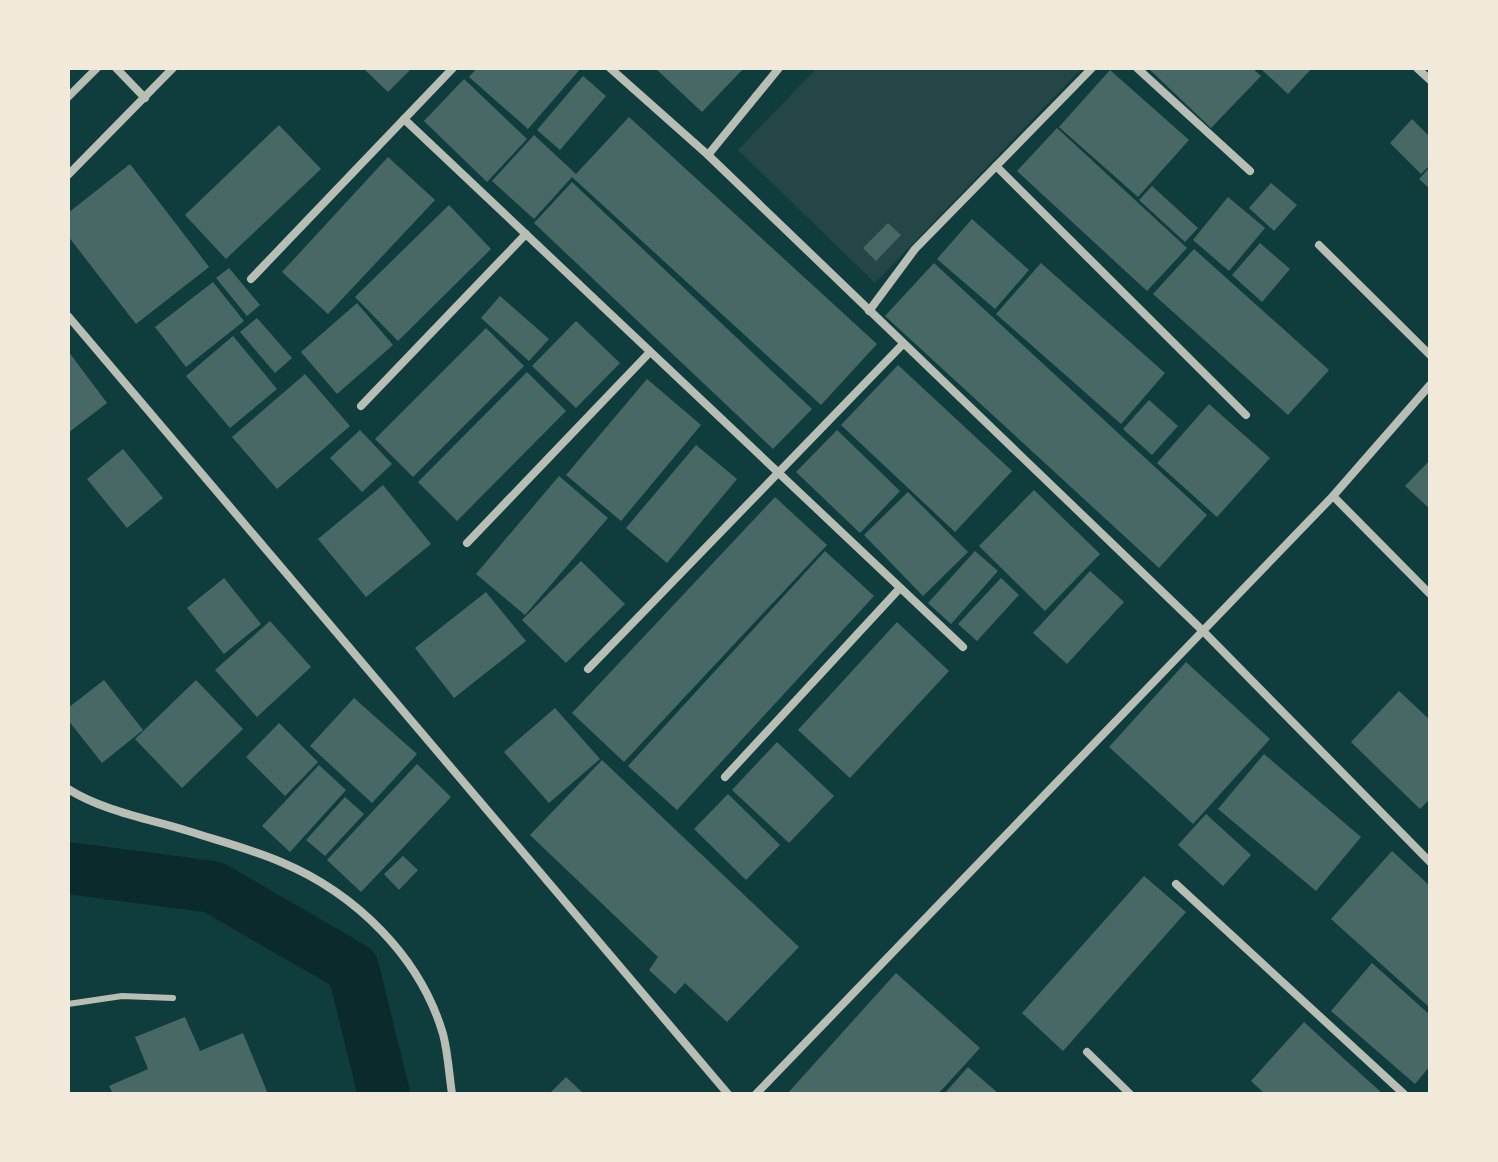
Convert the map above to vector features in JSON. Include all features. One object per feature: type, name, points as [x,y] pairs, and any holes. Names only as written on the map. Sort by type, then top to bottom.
[{"type":"street","points":[[68,97],[97,68]]},
{"type":"street","points":[[116,68],[145,98]]},
{"type":"street","points":[[68,175],[173,68]]},
{"type":"street","points":[[251,279],[453,68]]},
{"type":"street","points":[[610,68],[708,155],[1203,631],[1430,862]]},
{"type":"street","points":[[708,155],[779,68]]},
{"type":"street","points":[[869,311],[915,249],[1092,68]]},
{"type":"street","points":[[1137,68],[1250,171]]},
{"type":"street","points":[[1417,68],[1430,80]]},
{"type":"street","points":[[404,119],[963,647]]},
{"type":"street","points":[[996,166],[1246,415]]},
{"type":"street","points":[[361,406],[526,234]]},
{"type":"street","points":[[1319,245],[1430,355]]},
{"type":"street","points":[[68,316],[728,1094]]},
{"type":"street","points":[[588,669],[903,344]]},
{"type":"street","points":[[467,543],[650,352]]},
{"type":"street","points":[[756,1094],[1333,496],[1430,385]]},
{"type":"street","points":[[1333,496],[1430,594]]},
{"type":"street","points":[[725,777],[900,588]]},
{"type":"street","points":[[68,789],[109,807],[283,862],[321,882],[358,908],[392,942],[425,987],[443,1035],[452,1094]]},
{"type":"street","points":[[1176,884],[1404,1094]]},
{"type":"street","points":[[1087,1052],[1130,1094]]},
{"type":"lane","points":[[68,1004],[122,996],[173,998]]},
{"type":"shaded area","points":[[817,68],[1082,68],[875,283],[738,150]]},
{"type":"building","points":[[363,68],[412,68],[388,92]]},
{"type":"building","points":[[477,68],[581,68],[528,129],[469,77]]},
{"type":"building","points":[[655,68],[744,68],[702,112]]},
{"type":"building","points":[[1148,68],[1252,68],[1261,76],[1211,128]]},
{"type":"building","points":[[1260,68],[1312,68],[1288,94]]},
{"type":"building","points":[[1110,70],[1189,140],[1138,197],[1059,127]]},
{"type":"building","points":[[583,76],[606,96],[560,150],[537,130]]},
{"type":"building","points":[[464,79],[527,139],[487,182],[424,121]]},
{"type":"building","points":[[629,117],[877,344],[821,405],[572,177],[534,219],[492,181],[534,135],[576,174]]},
{"type":"building","points":[[1412,119],[1430,137],[1430,165],[1421,174],[1390,143]]},
{"type":"building","points":[[279,125],[321,169],[226,259],[185,215]]},
{"type":"building","points":[[1057,128],[1187,248],[1147,291],[1017,171]]},
{"type":"building","points":[[388,157],[435,200],[328,314],[282,272]]},
{"type":"building","points":[[130,164],[209,267],[136,324],[68,236],[68,213]]},
{"type":"building","points":[[1430,167],[1430,189],[1419,179]]},
{"type":"building","points":[[572,182],[812,409],[773,449],[534,223]]},
{"type":"building","points":[[1271,183],[1297,205],[1274,231],[1249,208]]},
{"type":"building","points":[[1152,186],[1198,228],[1185,242],[1139,200]]},
{"type":"building","points":[[1228,197],[1265,228],[1229,271],[1193,240]]},
{"type":"building","points":[[449,205],[491,249],[398,341],[355,297]]},
{"type":"building","points":[[972,219],[1029,270],[995,309],[937,259]]},
{"type":"building","points":[[888,223],[901,235],[876,261],[863,248]]},
{"type":"building","points":[[1260,243],[1290,269],[1262,302],[1232,275]]},
{"type":"building","points":[[1194,249],[1329,370],[1288,415],[1153,294]]},
{"type":"building","points":[[934,263],[1207,515],[1159,568],[885,316]]},
{"type":"building","points":[[1041,263],[1165,373],[1121,424],[996,314]]},
{"type":"building","points":[[229,268],[260,305],[247,316],[216,278]]},
{"type":"building","points":[[213,282],[244,321],[186,367],[155,327]]},
{"type":"building","points":[[500,296],[549,339],[529,361],[481,318]]},
{"type":"building","points":[[357,303],[393,345],[337,394],[301,352]]},
{"type":"building","points":[[257,318],[292,358],[275,373],[240,332]]},
{"type":"building","points":[[576,321],[620,363],[576,408],[532,366]]},
{"type":"building","points":[[486,328],[524,366],[413,477],[375,439]]},
{"type":"building","points":[[233,336],[277,389],[230,428],[186,376]]},
{"type":"building","points":[[68,351],[107,403],[68,433]]},
{"type":"building","points":[[898,365],[1012,471],[955,532],[841,425]]},
{"type":"building","points":[[527,372],[566,411],[457,521],[418,482]]},
{"type":"building","points":[[305,374],[350,426],[277,489],[232,437]]},
{"type":"building","points":[[647,379],[701,425],[621,521],[566,475]]},
{"type":"building","points":[[1149,400],[1178,426],[1152,455],[1123,429]]},
{"type":"building","points":[[1209,404],[1270,458],[1217,517],[1157,463]]},
{"type":"building","points":[[360,430],[392,464],[362,492],[330,458]]},
{"type":"building","points":[[837,430],[900,491],[860,533],[796,472]]},
{"type":"building","points":[[696,445],[737,479],[667,563],[626,528]]},
{"type":"building","points":[[123,449],[163,498],[127,528],[87,479]]},
{"type":"building","points":[[1430,460],[1430,509],[1405,486]]},
{"type":"building","points":[[559,476],[608,518],[525,615],[476,574]]},
{"type":"building","points":[[383,485],[431,544],[366,597],[318,539]]},
{"type":"building","points":[[1034,490],[1100,554],[1045,611],[979,546]]},
{"type":"building","points":[[908,492],[968,552],[923,596],[864,535]]},
{"type":"building","points":[[775,497],[827,545],[624,762],[572,713]]},
{"type":"building","points":[[825,551],[874,596],[677,810],[628,766]]},
{"type":"building","points":[[975,551],[998,571],[951,624],[928,603]]},
{"type":"building","points":[[581,561],[625,604],[566,663],[522,620]]},
{"type":"building","points":[[1090,571],[1124,602],[1067,664],[1033,633]]},
{"type":"building","points":[[224,578],[261,624],[224,654],[187,608]]},
{"type":"building","points":[[1001,578],[1019,595],[977,641],[958,624]]},
{"type":"building","points":[[486,592],[526,641],[454,698],[415,648]]},
{"type":"building","points":[[270,621],[311,667],[257,717],[215,670]]},
{"type":"building","points":[[897,622],[949,671],[850,778],[798,730]]},
{"type":"building","points":[[1186,662],[1270,739],[1193,824],[1109,747]]},
{"type":"building","points":[[104,680],[143,730],[102,763],[68,720],[68,708]]},
{"type":"building","points":[[196,680],[243,729],[182,788],[135,739]]},
{"type":"building","points":[[1399,691],[1430,720],[1430,799],[1420,809],[1351,742]]},
{"type":"building","points":[[354,698],[417,754],[372,803],[310,746]]},
{"type":"building","points":[[555,708],[600,759],[549,803],[504,752]]},
{"type":"building","points":[[279,723],[318,762],[285,796],[246,757]]},
{"type":"building","points":[[777,742],[834,796],[789,843],[732,790]]},
{"type":"building","points":[[1264,754],[1361,837],[1316,891],[1218,809]]},
{"type":"building","points":[[602,760],[799,947],[727,1022],[685,983],[675,994],[649,970],[658,957],[530,835]]},
{"type":"building","points":[[417,764],[451,797],[361,892],[327,860]]},
{"type":"building","points":[[319,765],[346,790],[290,852],[262,826]]},
{"type":"building","points":[[728,794],[780,845],[746,880],[694,829]]},
{"type":"building","points":[[345,797],[364,814],[325,856],[306,840]]},
{"type":"building","points":[[1206,814],[1251,855],[1223,886],[1178,845]]},
{"type":"building","points":[[1392,851],[1430,886],[1430,1008],[1331,919]]},
{"type":"building","points":[[403,856],[418,870],[399,890],[384,874]]},
{"type":"building","points":[[1144,876],[1186,912],[1063,1051],[1022,1013]]},
{"type":"building","points":[[1372,963],[1430,1015],[1430,1066],[1415,1084],[1331,1011]]},
{"type":"building","points":[[896,973],[980,1048],[938,1094],[787,1094]]},
{"type":"building","points":[[185,1017],[200,1051],[243,1033],[268,1094],[113,1094],[109,1086],[148,1069],[135,1037]]},
{"type":"building","points":[[1304,1022],[1383,1094],[1265,1094],[1251,1081]]},
{"type":"building","points":[[968,1067],[999,1094],[944,1094]]},
{"type":"building","points":[[566,1077],[584,1094],[549,1094]]},
{"type":"waterway","points":[[68,868],[213,887],[353,968],[384,1094]]}]
